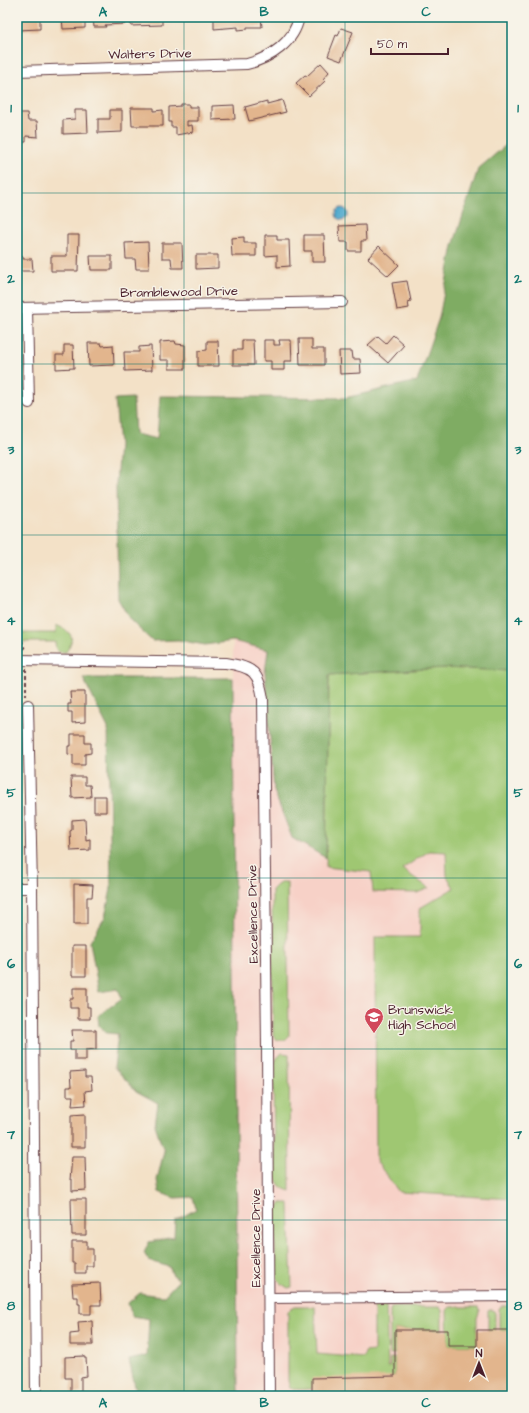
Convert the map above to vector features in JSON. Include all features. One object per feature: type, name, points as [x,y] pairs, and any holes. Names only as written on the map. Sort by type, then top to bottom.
[{"type":"street","name":"Walters Drive","points":[[17,71],[238,65],[258,61],[279,49],[291,36],[298,24],[299,17]]},
{"type":"street","name":"Bramblewood Drive","points":[[22,308],[342,302]]},
{"type":"street","points":[[22,308],[29,403]]},
{"type":"street","name":"Excellence Drive","points":[[17,660],[226,663],[241,665],[252,671],[259,682],[263,699],[266,866],[269,1298],[268,1396]]},
{"type":"street","points":[[28,705],[32,888],[36,1396]]},
{"type":"street","points":[[17,888],[32,888]]},
{"type":"street","points":[[269,1298],[512,1296]]},
{"type":"shaded area","name":"Brunswick High School","points":[[233,641],[269,650],[512,655],[512,1396],[239,1396]]},
{"type":"green space","points":[[512,140],[512,671],[444,668],[329,675],[326,858],[292,838],[274,791],[265,673],[268,650],[233,641],[205,645],[178,640],[152,641],[130,620],[118,599],[116,484],[119,445],[115,399],[133,398],[135,434],[157,439],[160,396],[345,398],[417,381],[439,318],[453,246],[478,169]]},
{"type":"green space","points":[[56,625],[66,630],[71,636],[71,642],[66,652],[59,652],[56,649],[55,642],[17,642],[17,633],[56,633]]},
{"type":"green space","points":[[444,668],[512,671],[512,1199],[399,1192],[376,1161],[375,937],[420,937],[420,908],[454,888],[447,876],[446,852],[429,851],[402,869],[429,888],[417,893],[373,892],[371,872],[326,867],[329,675]]},
{"type":"green space","points":[[83,678],[233,678],[239,1396],[137,1396],[129,1360],[147,1356],[149,1319],[132,1316],[128,1303],[140,1293],[164,1296],[179,1280],[172,1274],[170,1267],[149,1261],[144,1253],[149,1242],[174,1237],[175,1221],[196,1209],[193,1197],[174,1198],[159,1192],[157,1180],[164,1151],[155,1125],[158,1103],[136,1091],[114,1067],[118,1034],[107,1033],[99,1026],[98,1016],[122,998],[118,989],[99,992],[90,942],[105,917],[111,889],[108,728]]},
{"type":"green space","points":[[282,882],[287,882],[289,1036],[285,1040],[278,1040],[273,1035],[272,890]]},
{"type":"green space","points":[[282,1053],[289,1054],[290,1191],[283,1188],[279,1184],[274,1171],[273,1065]]},
{"type":"green space","points":[[281,1203],[289,1203],[292,1287],[288,1288],[276,1277],[274,1212]]},
{"type":"green space","points":[[386,1302],[388,1367],[390,1367],[390,1358],[395,1358],[395,1376],[323,1388],[290,1388],[288,1381],[288,1311],[295,1307],[315,1307],[317,1354],[364,1358],[365,1352],[374,1351],[374,1303]]},
{"type":"green space","points":[[501,1306],[512,1306],[512,1330],[499,1330],[499,1309]]},
{"type":"green space","points":[[439,1307],[442,1310],[442,1330],[395,1330],[395,1354],[390,1354],[390,1311],[391,1308]]},
{"type":"green space","points":[[450,1307],[479,1307],[480,1310],[477,1318],[477,1346],[448,1346],[447,1311]]},
{"type":"green space","points":[[493,1310],[495,1313],[495,1330],[488,1330],[488,1311]]},
{"type":"water","points":[[340,208],[344,208],[348,214],[344,220],[340,220],[336,216],[336,212]]},
{"type":"building","points":[[17,17],[40,17],[40,29],[18,30]]},
{"type":"building","points":[[62,17],[85,17],[85,28],[63,29]]},
{"type":"building","points":[[93,17],[124,17],[125,24],[94,27]]},
{"type":"building","points":[[130,17],[162,17],[162,25],[131,26]]},
{"type":"building","points":[[214,17],[261,17],[262,27],[247,27],[247,29],[238,30],[238,27],[214,29]]},
{"type":"building","points":[[341,28],[353,32],[341,61],[328,56],[336,35],[338,36]]},
{"type":"building","points":[[321,63],[329,72],[323,79],[325,81],[309,96],[296,83],[305,75],[307,76]]},
{"type":"building","points":[[282,100],[286,112],[249,121],[245,107],[267,101],[267,104]]},
{"type":"building","points":[[181,104],[189,104],[189,107],[198,107],[198,121],[187,121],[187,126],[192,125],[193,132],[176,135],[176,127],[171,127],[171,122],[169,122],[169,107],[181,106]]},
{"type":"building","points":[[234,105],[235,119],[212,120],[212,106]]},
{"type":"building","points":[[131,108],[154,108],[154,111],[163,110],[163,126],[132,126]]},
{"type":"building","points":[[75,110],[87,110],[88,133],[63,134],[63,120],[75,119]]},
{"type":"building","points":[[110,110],[122,110],[122,132],[98,133],[98,119],[110,119]]},
{"type":"building","points":[[17,113],[27,113],[28,121],[37,121],[38,137],[26,136],[26,142],[17,142]]},
{"type":"building","points":[[365,225],[366,241],[361,241],[361,251],[348,251],[348,242],[340,242],[339,226]]},
{"type":"building","points":[[67,235],[79,235],[78,271],[51,271],[51,256],[67,256]]},
{"type":"building","points":[[265,235],[277,235],[277,240],[289,240],[290,266],[277,267],[277,255],[265,256]]},
{"type":"building","points":[[304,235],[324,235],[325,262],[312,262],[312,251],[304,251]]},
{"type":"building","points":[[244,237],[244,243],[256,243],[256,256],[232,256],[231,238]]},
{"type":"building","points":[[148,242],[149,269],[136,269],[135,259],[126,259],[125,243]]},
{"type":"building","points":[[162,243],[182,243],[183,268],[172,268],[171,258],[162,258]]},
{"type":"building","points":[[379,246],[399,265],[388,276],[368,258]]},
{"type":"building","points":[[196,255],[218,255],[218,268],[196,269]]},
{"type":"building","points":[[17,256],[23,256],[23,259],[32,259],[33,271],[17,271]]},
{"type":"building","points":[[90,256],[112,256],[112,270],[91,270]]},
{"type":"building","points":[[407,281],[411,301],[408,302],[409,308],[397,310],[392,283]]},
{"type":"building","points":[[393,335],[404,345],[388,363],[368,345],[378,336],[386,343]]},
{"type":"building","points":[[299,339],[312,339],[312,349],[324,349],[324,365],[300,365]]},
{"type":"building","points":[[242,340],[253,340],[254,365],[233,365],[233,350],[242,350]]},
{"type":"building","points":[[264,340],[274,340],[274,345],[280,345],[279,340],[291,340],[292,361],[284,361],[284,370],[271,370],[271,361],[264,361]]},
{"type":"building","points":[[175,341],[176,344],[185,345],[185,369],[169,369],[169,360],[160,360],[160,342]]},
{"type":"building","points":[[207,341],[218,341],[219,366],[198,366],[198,351],[207,350]]},
{"type":"building","points":[[88,343],[101,343],[102,346],[113,345],[114,365],[89,366]]},
{"type":"building","points":[[64,345],[73,345],[74,368],[56,369],[56,355],[64,355]]},
{"type":"building","points":[[151,346],[152,370],[125,371],[124,352],[139,352],[139,347]]},
{"type":"building","points":[[339,351],[352,351],[353,359],[360,359],[361,373],[340,374]]},
{"type":"building","points":[[70,692],[85,692],[85,722],[72,723],[72,712],[68,712],[68,704],[71,704]]},
{"type":"building","points":[[71,734],[85,734],[85,743],[91,743],[91,753],[85,754],[85,765],[73,765],[73,755],[68,754],[68,746],[71,746]]},
{"type":"building","points":[[71,777],[85,777],[85,785],[90,785],[91,797],[72,798]]},
{"type":"building","points":[[94,796],[106,796],[106,812],[94,812]]},
{"type":"building","points":[[85,819],[86,840],[90,839],[90,850],[71,851],[70,831],[72,830],[72,820]]},
{"type":"building","points":[[74,884],[93,885],[92,897],[87,897],[87,924],[74,924]]},
{"type":"building","points":[[72,946],[86,946],[86,976],[72,976]]},
{"type":"building","points":[[73,988],[87,988],[87,1007],[90,1007],[90,1019],[78,1019],[78,1008],[70,1008],[70,999],[73,999]]},
{"type":"building","points":[[72,1030],[96,1030],[96,1049],[86,1050],[86,1060],[75,1060],[75,1050],[70,1050],[70,1041],[73,1041]]},
{"type":"building","points":[[85,1071],[85,1077],[91,1077],[92,1090],[85,1091],[86,1105],[72,1106],[73,1096],[67,1096],[67,1087],[71,1087],[70,1072]]},
{"type":"building","points":[[85,1114],[85,1147],[71,1147],[71,1115]]},
{"type":"building","points":[[72,1157],[85,1157],[86,1190],[72,1191],[72,1180],[70,1180]]},
{"type":"building","points":[[71,1199],[86,1199],[86,1235],[72,1235]]},
{"type":"building","points":[[72,1241],[87,1241],[87,1249],[93,1249],[93,1266],[86,1266],[86,1273],[75,1273],[75,1263],[72,1263]]},
{"type":"building","points":[[100,1283],[101,1305],[91,1305],[91,1314],[80,1314],[80,1304],[78,1304],[78,1297],[73,1297],[72,1284]]},
{"type":"building","points":[[92,1321],[93,1345],[70,1345],[70,1334],[79,1333],[78,1322]]},
{"type":"building","points":[[395,1330],[448,1330],[448,1346],[477,1346],[477,1330],[512,1330],[512,1396],[312,1396],[312,1378],[395,1376]]},
{"type":"building","points":[[84,1356],[84,1358],[86,1358],[87,1376],[81,1377],[81,1393],[71,1393],[71,1378],[65,1378],[65,1357]]},
{"type":"place","name":"Brunswick High School","points":[[374,1034]]}]
